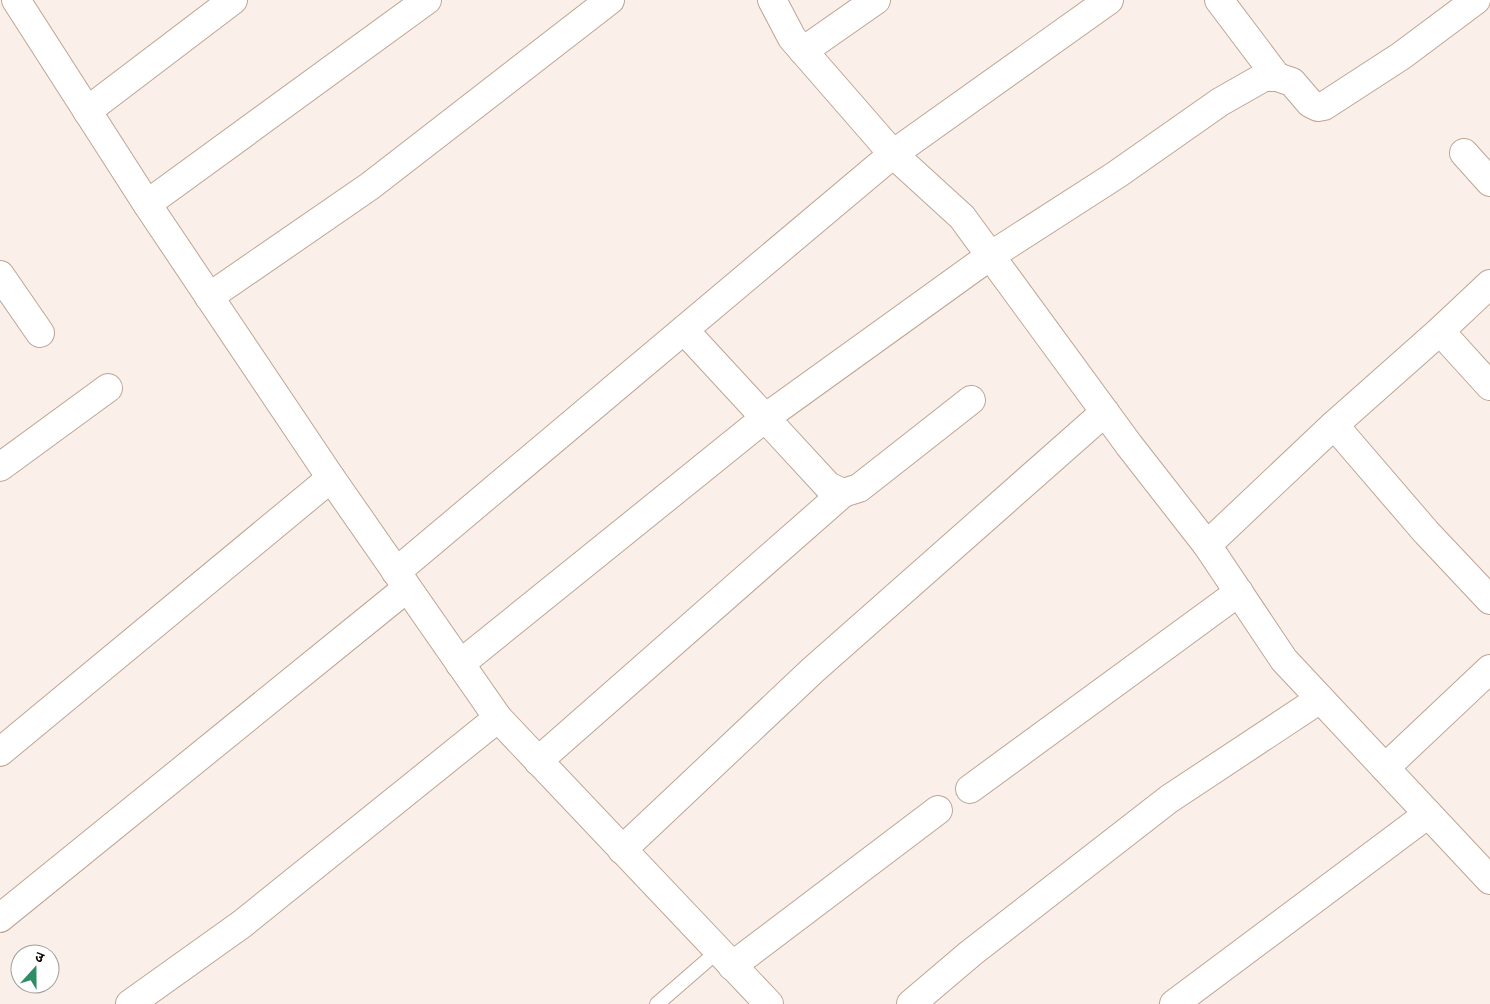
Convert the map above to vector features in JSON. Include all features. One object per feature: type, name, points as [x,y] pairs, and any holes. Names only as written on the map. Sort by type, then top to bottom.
[{"type":"street","points":[[87,111],[233,0]]},
{"type":"street","points":[[147,204],[427,0]]},
{"type":"street","points":[[210,297],[370,186],[610,0]]},
{"type":"street","points":[[772,0],[792,38],[893,154],[962,217],[1105,412],[1207,545],[1284,660],[1490,880]]},
{"type":"street","points":[[803,51],[876,0]]},
{"type":"street","points":[[0,918],[402,580],[684,330],[893,154],[1109,0]]},
{"type":"street","points":[[1219,0],[1276,77]]},
{"type":"street","points":[[460,664],[765,418],[990,256],[1116,175],[1220,102],[1264,77],[1276,77],[1292,82],[1310,103],[1318,107],[1324,106],[1401,56],[1473,1]]},
{"type":"street","points":[[23,3],[87,111],[147,204],[331,478],[498,718],[768,1004]]},
{"type":"street","points":[[1464,153],[1490,182]]},
{"type":"street","points":[[0,275],[40,333]]},
{"type":"street","points":[[1207,545],[1334,425],[1490,284]]},
{"type":"street","points":[[684,330],[828,486],[843,493]]},
{"type":"street","points":[[1440,331],[1490,386]]},
{"type":"street","points":[[0,467],[108,388]]},
{"type":"street","points":[[538,761],[843,493],[859,488],[971,400]]},
{"type":"street","points":[[622,850],[813,670],[1105,412]]},
{"type":"street","points":[[1334,425],[1426,532],[1490,600]]},
{"type":"street","points":[[0,752],[331,478]]},
{"type":"street","points":[[970,789],[1239,592]]},
{"type":"street","points":[[1384,768],[1490,669]]},
{"type":"street","points":[[911,1004],[971,953],[1169,798],[1320,699]]},
{"type":"street","points":[[130,1004],[242,924],[498,718]]},
{"type":"street","points":[[725,959],[938,810]]},
{"type":"street","points":[[1174,1004],[1428,814]]},
{"type":"lane","points":[[657,1004],[725,959]]}]
